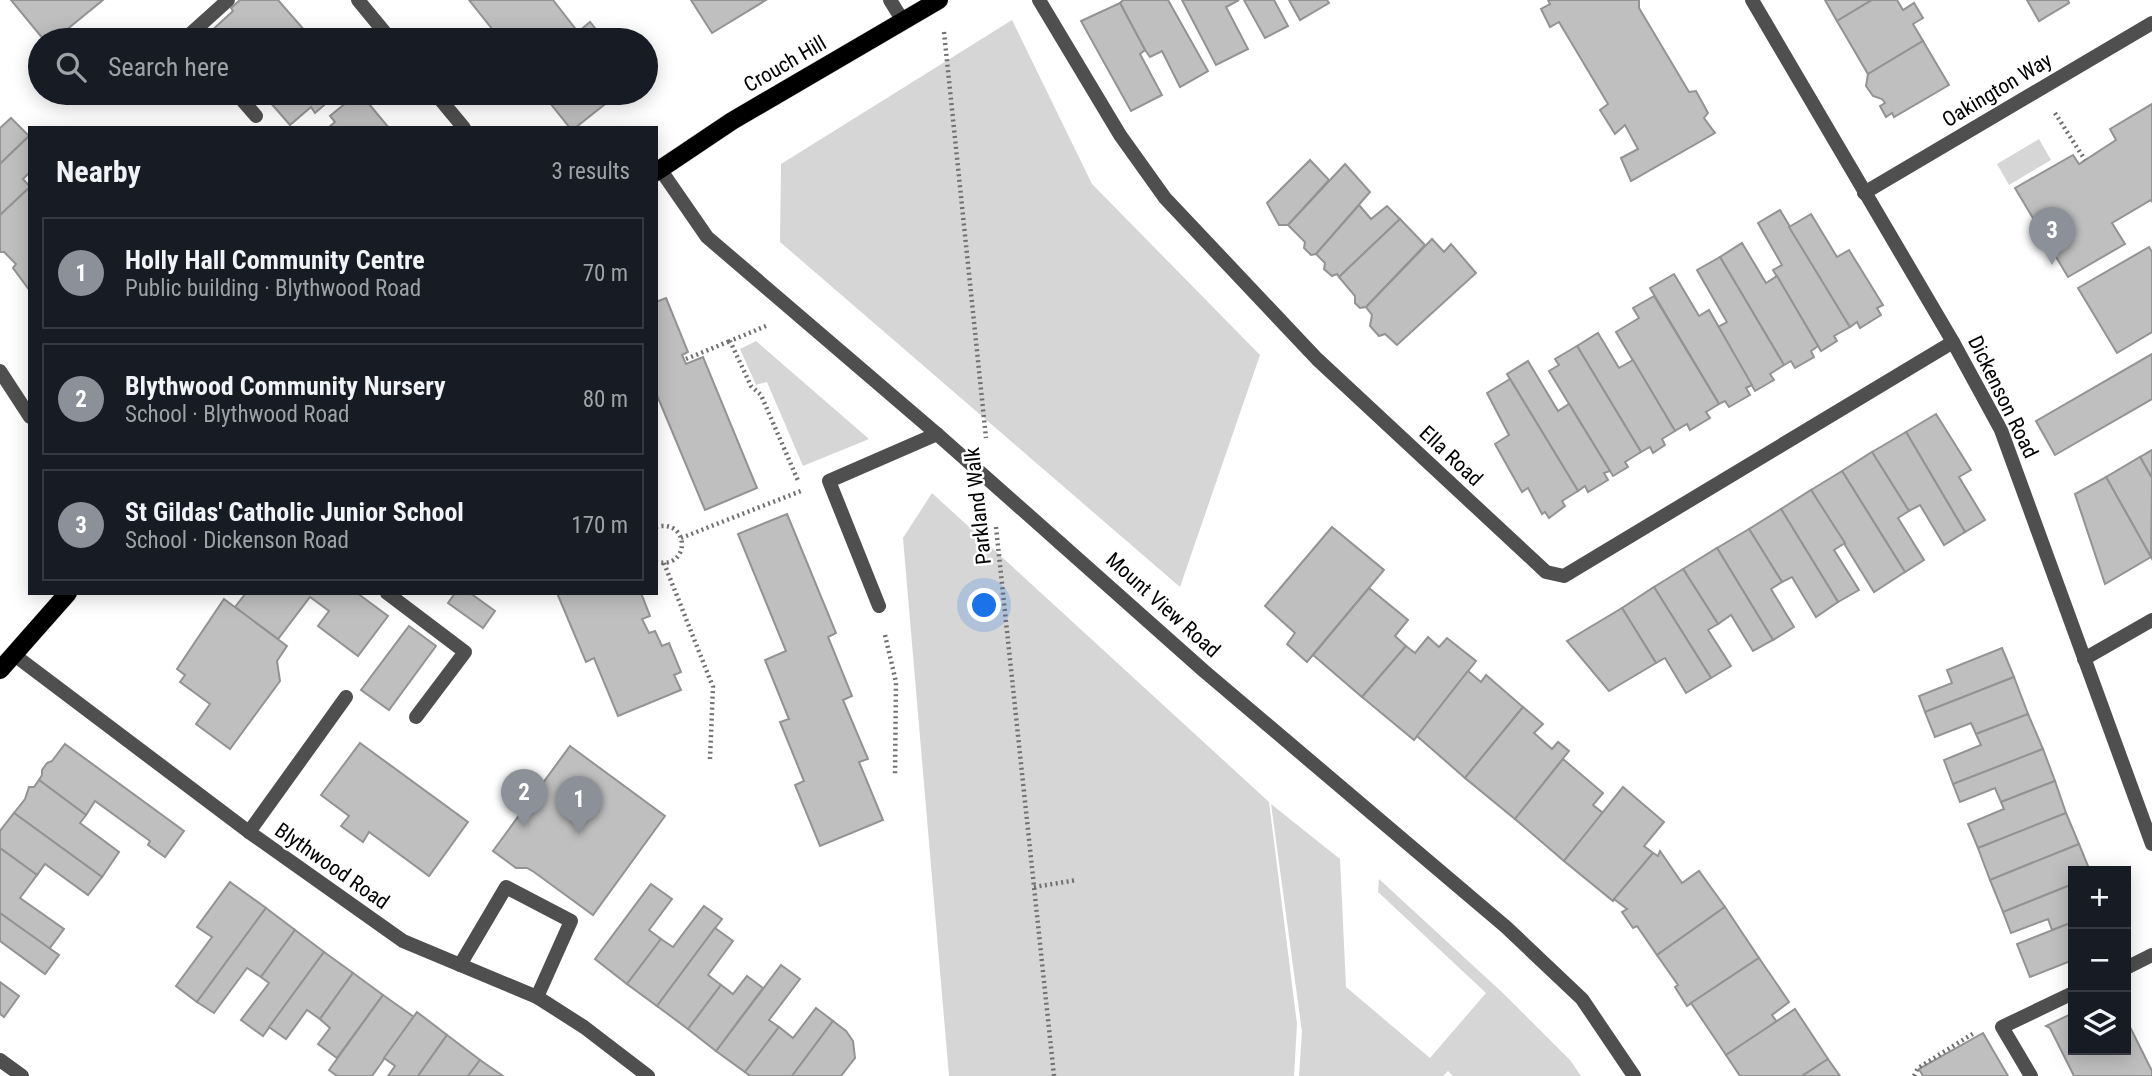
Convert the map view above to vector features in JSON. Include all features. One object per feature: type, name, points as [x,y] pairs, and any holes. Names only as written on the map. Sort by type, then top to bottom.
[{"type":"main road","name":"Crouch Hill","points":[[658,171],[732,121],[939,0]]},
{"type":"main road","points":[[0,670],[66,595]]},
{"type":"street","points":[[197,28],[228,0]]},
{"type":"street","points":[[358,0],[381,28]]},
{"type":"street","points":[[890,0],[908,18]]},
{"type":"street","name":"Ella Road","points":[[1040,0],[1120,135],[1165,198],[1317,359],[1546,572],[1564,576],[1953,342]]},
{"type":"street","name":"Dickenson Road","points":[[1752,0],[1953,342],[2001,430],[2152,844]]},
{"type":"street","name":"Oakington Way","points":[[1864,193],[2152,23]]},
{"type":"street","points":[[246,105],[256,116]]},
{"type":"street","points":[[445,105],[462,126]]},
{"type":"street","name":"Mount View Road","points":[[658,171],[707,237],[937,434],[1204,671],[1515,936],[1582,999],[1634,1076]]},
{"type":"street","points":[[0,371],[28,414]]},
{"type":"street","points":[[879,606],[828,481],[937,434]]},
{"type":"street","points":[[390,595],[465,652],[416,718]]},
{"type":"street","points":[[2084,659],[2152,620]]},
{"type":"street","name":"Blythwood Road","points":[[13,654],[249,832],[403,941],[537,997],[584,1027],[648,1076]]},
{"type":"street","points":[[249,832],[346,697]]},
{"type":"street","points":[[460,965],[506,887],[571,921],[537,997]]},
{"type":"street","points":[[2131,966],[2152,955]]},
{"type":"street","points":[[2031,1076],[2002,1027],[2068,995]]},
{"type":"street","points":[[0,1060],[22,1076]]},
{"type":"path","name":"Parkland Walk","points":[[946,58],[987,443]]},
{"type":"path","points":[[2067,132],[2085,160]]},
{"type":"path","points":[[686,359],[795,313]]},
{"type":"path","points":[[681,538],[802,490],[761,395],[751,386],[730,341]]},
{"type":"path","name":"Parkland Walk","points":[[996,526],[1054,1076]]},
{"type":"path","points":[[658,527],[673,528],[681,538],[679,555],[670,562],[658,562]]},
{"type":"path","points":[[664,563],[713,687],[710,759]]},
{"type":"path","points":[[879,606],[896,682],[895,776]]},
{"type":"path","points":[[1034,887],[1077,880]]},
{"type":"path","points":[[1914,1076],[1917,1068],[1973,1034],[2002,1027]]},
{"type":"shaded area","points":[[1012,20],[1092,184],[1260,355],[1180,587],[780,242],[781,164]]},
{"type":"shaded area","points":[[2039,139],[2051,160],[2009,185],[1997,164]]},
{"type":"shaded area","points":[[756,341],[869,439],[803,466],[767,382],[756,385],[740,349]]},
{"type":"shaded area","points":[[932,493],[1269,802],[1297,1024],[1294,1076],[949,1076],[903,538]]},
{"type":"shaded area","points":[[1271,804],[1340,859],[1346,987],[1430,1058],[1486,993],[1378,892],[1379,879],[1505,995],[1570,1060],[1581,1076],[1453,1076],[1448,1071],[1443,1076],[1299,1076],[1302,1032]]},
{"type":"building","points":[[11,0],[103,0],[69,28],[34,28]]},
{"type":"building","points":[[240,0],[278,0],[302,28],[214,28],[233,11],[231,8]]},
{"type":"building","points":[[469,0],[553,0],[575,28],[491,28]]},
{"type":"building","points":[[691,0],[766,0],[712,33]]},
{"type":"building","points":[[1123,0],[1168,0],[1208,71],[1180,87],[1162,51],[1150,57],[1145,50],[1120,3]]},
{"type":"building","points":[[1182,0],[1239,0],[1226,7],[1248,49],[1216,65]]},
{"type":"building","points":[[1244,0],[1274,0],[1288,26],[1265,38]]},
{"type":"building","points":[[1289,0],[1327,0],[1329,3],[1300,20]]},
{"type":"building","points":[[1548,0],[1639,0],[1639,8],[1689,92],[1696,91],[1708,113],[1704,118],[1715,133],[1631,181],[1621,158],[1638,149],[1625,125],[1615,134],[1600,110],[1608,104],[1559,22],[1550,27],[1541,9],[1550,4]]},
{"type":"building","points":[[1825,0],[1872,0],[1837,21]]},
{"type":"building","points":[[1872,0],[1897,0],[1903,10],[1914,3],[1923,18],[1913,24],[1923,41],[1868,74],[1837,21]]},
{"type":"building","points":[[2027,0],[2068,0],[2069,3],[2039,21]]},
{"type":"building","points":[[1120,3],[1145,50],[1140,54],[1162,95],[1131,111],[1081,21]]},
{"type":"building","points":[[590,22],[595,28],[583,28]]},
{"type":"building","points":[[1923,41],[1949,85],[1894,117],[1892,113],[1886,117],[1880,106],[1885,103],[1873,96],[1866,86],[1868,74]]},
{"type":"building","points":[[2152,104],[2152,202],[2151,200],[2112,223],[2125,244],[2068,277],[2015,188],[2073,155],[2079,164],[2116,140],[2110,129]]},
{"type":"building","points":[[272,105],[324,105],[315,113],[311,107],[290,125]]},
{"type":"building","points":[[343,105],[370,105],[387,126],[330,126],[335,122],[330,116]]},
{"type":"building","points":[[552,105],[604,105],[578,126],[568,126]]},
{"type":"building","points":[[11,118],[28,137],[0,164],[0,128]]},
{"type":"building","points":[[28,137],[28,174],[23,179],[28,189],[0,215],[0,164]]},
{"type":"building","points":[[1310,160],[1329,180],[1288,225],[1279,225],[1267,203]]},
{"type":"building","points":[[1345,164],[1370,192],[1316,254],[1311,255],[1304,248],[1305,242],[1288,225]]},
{"type":"building","points":[[28,189],[28,288],[13,268],[16,264],[4,252],[0,252],[0,215]]},
{"type":"building","points":[[1359,205],[1371,219],[1387,206],[1400,219],[1339,277],[1337,274],[1332,276],[1324,269],[1325,263],[1316,254]]},
{"type":"building","points":[[1780,210],[1850,327],[1834,336],[1837,341],[1821,351],[1773,270],[1782,265],[1758,223]]},
{"type":"building","points":[[1811,214],[1837,257],[1849,250],[1883,305],[1877,308],[1881,315],[1860,328],[1857,322],[1850,327],[1789,227]]},
{"type":"building","points":[[1400,219],[1425,245],[1366,307],[1360,308],[1355,303],[1355,296],[1339,277]]},
{"type":"building","points":[[1432,239],[1444,252],[1451,244],[1476,273],[1397,345],[1385,334],[1379,336],[1370,326],[1372,315],[1366,307]]},
{"type":"building","points":[[1742,243],[1766,283],[1777,276],[1818,346],[1811,351],[1814,357],[1795,368],[1791,361],[1784,365],[1720,257]]},
{"type":"building","points":[[2149,247],[2152,252],[2152,332],[2117,353],[2078,288]]},
{"type":"building","points":[[1720,257],[1784,365],[1770,374],[1774,380],[1755,391],[1718,327],[1727,322],[1697,270]]},
{"type":"building","points":[[1674,274],[1699,316],[1709,310],[1752,385],[1746,388],[1750,395],[1729,407],[1725,401],[1719,404],[1650,288]]},
{"type":"building","points":[[1654,296],[1719,404],[1706,412],[1710,418],[1690,430],[1687,424],[1675,431],[1616,332],[1639,318],[1633,308]]},
{"type":"building","points":[[666,298],[688,352],[682,355],[686,364],[703,357],[757,488],[705,510],[658,398],[658,301]]},
{"type":"building","points":[[1598,333],[1619,368],[1633,360],[1675,431],[1662,439],[1665,445],[1653,453],[1650,447],[1641,452],[1577,346]]},
{"type":"building","points":[[1577,346],[1641,452],[1625,462],[1628,467],[1613,476],[1549,371],[1559,365],[1555,359]]},
{"type":"building","points":[[2152,354],[2152,399],[2055,455],[2036,421]]},
{"type":"building","points":[[1528,361],[1558,411],[1569,404],[1610,471],[1604,473],[1608,480],[1588,492],[1585,486],[1578,491],[1507,374]]},
{"type":"building","points":[[1510,379],[1578,491],[1562,501],[1565,506],[1549,518],[1545,512],[1542,514],[1528,488],[1522,492],[1495,444],[1509,435],[1487,393]]},
{"type":"building","points":[[1936,414],[1971,470],[1959,477],[1985,520],[1965,532],[1906,432]]},
{"type":"building","points":[[1906,432],[1965,532],[1944,545],[1920,505],[1909,511],[1872,452]]},
{"type":"building","points":[[2152,450],[2152,478],[2140,457]]},
{"type":"building","points":[[1872,452],[1909,511],[1898,518],[1924,560],[1905,572],[1842,471]]},
{"type":"building","points":[[2140,457],[2152,478],[2151,557],[2106,477]]},
{"type":"building","points":[[1842,471],[1905,572],[1874,592],[1811,490]]},
{"type":"building","points":[[2106,477],[2151,557],[2105,584],[2075,494]]},
{"type":"building","points":[[1811,490],[1845,543],[1834,550],[1859,590],[1838,602],[1781,509]]},
{"type":"building","points":[[1781,509],[1838,602],[1816,617],[1792,577],[1782,582],[1749,529]]},
{"type":"building","points":[[787,514],[836,633],[828,637],[852,696],[843,700],[868,759],[859,762],[883,820],[820,846],[795,785],[804,781],[780,722],[789,719],[765,660],[786,651],[738,534]]},
{"type":"building","points":[[1332,527],[1384,570],[1307,662],[1287,644],[1295,633],[1265,606]]},
{"type":"building","points":[[1749,529],[1782,582],[1771,589],[1794,627],[1773,640],[1717,548]]},
{"type":"building","points":[[1717,548],[1773,640],[1753,651],[1731,615],[1718,624],[1683,569]]},
{"type":"building","points":[[1683,569],[1718,624],[1708,630],[1731,666],[1711,678],[1654,587]]},
{"type":"building","points":[[1654,587],[1711,678],[1686,693],[1665,658],[1656,663],[1622,608]]},
{"type":"building","points":[[1369,588],[1408,620],[1395,636],[1406,646],[1362,697],[1313,655]]},
{"type":"building","points":[[244,595],[360,595],[388,616],[358,656],[318,626],[329,611],[310,597],[278,639],[235,607]]},
{"type":"building","points":[[454,595],[473,595],[495,611],[483,628],[448,603]]},
{"type":"building","points":[[558,595],[642,595],[650,616],[642,619],[649,633],[655,631],[662,646],[669,643],[681,672],[674,675],[681,690],[618,716],[594,658],[586,662]]},
{"type":"building","points":[[224,599],[287,646],[277,661],[280,681],[230,749],[196,724],[210,704],[180,682],[185,675],[177,669]]},
{"type":"building","points":[[1622,608],[1656,663],[1609,691],[1567,641]]},
{"type":"building","points":[[409,626],[436,646],[389,710],[361,690]]},
{"type":"building","points":[[1428,637],[1439,647],[1447,638],[1476,661],[1414,740],[1362,697],[1406,646],[1415,653]]},
{"type":"building","points":[[2002,648],[2014,677],[1925,712],[1919,696],[1952,683],[1947,670]]},
{"type":"building","points":[[1468,671],[1481,682],[1486,675],[1523,707],[1465,778],[1417,736]]},
{"type":"building","points":[[2014,677],[2028,714],[1976,734],[1971,723],[1935,737],[1925,712]]},
{"type":"building","points":[[1523,707],[1543,724],[1534,733],[1552,749],[1558,742],[1569,751],[1515,819],[1465,778]]},
{"type":"building","points":[[2028,714],[2043,749],[1953,784],[1944,760],[1981,745],[1976,734]]},
{"type":"building","points":[[360,743],[468,822],[429,876],[369,832],[363,842],[341,826],[349,816],[321,795]]},
{"type":"building","points":[[65,744],[184,831],[165,857],[148,845],[150,841],[95,801],[86,815],[39,780],[47,763],[52,761]]},
{"type":"building","points":[[570,746],[665,816],[593,915],[534,872],[527,868],[516,868],[493,851]]},
{"type":"building","points":[[2043,749],[2055,781],[2001,802],[1995,788],[1960,802],[1953,784]]},
{"type":"building","points":[[1563,759],[1603,793],[1593,805],[1603,813],[1564,861],[1515,819]]},
{"type":"building","points":[[39,780],[86,815],[80,823],[119,852],[102,877],[14,813],[25,799],[29,787],[34,787]]},
{"type":"building","points":[[2055,781],[2066,813],[1978,848],[1968,824],[2004,809],[2001,802]]},
{"type":"building","points":[[1623,787],[1664,822],[1644,846],[1653,853],[1613,901],[1564,861]]},
{"type":"building","points":[[14,813],[102,877],[88,895],[45,864],[37,875],[0,848],[0,831]]},
{"type":"building","points":[[2066,813],[2079,844],[1990,880],[1978,848]]},
{"type":"building","points":[[2079,844],[2088,866],[2068,866],[2068,886],[2003,912],[1990,880]]},
{"type":"building","points":[[0,848],[37,875],[20,898],[64,929],[49,949],[0,913]]},
{"type":"building","points":[[1660,851],[1682,883],[1699,871],[1725,907],[1657,955],[1637,926],[1633,928],[1622,912],[1627,909],[1614,899],[1653,853],[1658,856]]},
{"type":"building","points":[[230,882],[266,908],[197,1002],[176,986],[212,937],[197,927]]},
{"type":"building","points":[[651,884],[672,899],[649,930],[661,939],[627,984],[595,959]]},
{"type":"building","points":[[2068,886],[2068,924],[2052,930],[2048,919],[2011,933],[2003,912]]},
{"type":"building","points":[[704,906],[722,919],[657,1006],[627,984],[661,939],[673,947]]},
{"type":"building","points":[[1725,907],[1759,958],[1687,1006],[1675,987],[1678,985],[1657,955]]},
{"type":"building","points":[[266,908],[295,930],[261,977],[247,968],[214,1013],[197,1002]]},
{"type":"building","points":[[0,913],[59,955],[45,974],[0,941]]},
{"type":"building","points":[[2068,924],[2068,962],[2030,977],[2017,944]]},
{"type":"building","points":[[715,928],[733,941],[708,975],[721,985],[688,1029],[657,1006]]},
{"type":"building","points":[[295,930],[324,952],[263,1036],[241,1020],[269,983],[261,977]]},
{"type":"building","points":[[324,952],[353,973],[320,1019],[307,1010],[286,1039],[269,1027]]},
{"type":"building","points":[[1759,958],[1789,1002],[1772,1015],[1777,1022],[1726,1055],[1691,1003]]},
{"type":"building","points":[[781,965],[800,979],[769,1020],[779,1027],[745,1072],[716,1051]]},
{"type":"building","points":[[353,973],[383,995],[337,1058],[318,1044],[330,1028],[320,1019]]},
{"type":"building","points":[[747,976],[763,988],[716,1051],[688,1029],[721,985],[733,994]]},
{"type":"building","points":[[0,982],[19,996],[4,1017],[0,1014]]},
{"type":"building","points":[[383,995],[414,1017],[372,1076],[337,1076],[329,1070]]},
{"type":"building","points":[[816,1008],[833,1021],[792,1076],[750,1076],[745,1072],[779,1027],[793,1038]]},
{"type":"building","points":[[1795,1009],[1828,1059],[1802,1076],[1740,1076],[1726,1055]]},
{"type":"building","points":[[417,1012],[447,1035],[418,1076],[388,1076],[395,1066],[384,1058]]},
{"type":"building","points":[[2068,1015],[2068,1055],[2131,1055],[2131,1029],[2152,1076],[2074,1076],[2050,1028],[2046,1026]]},
{"type":"building","points":[[833,1021],[846,1031],[853,1041],[855,1058],[841,1076],[792,1076]]},
{"type":"building","points":[[1983,1033],[2008,1076],[1923,1076],[1919,1069]]},
{"type":"building","points":[[447,1035],[480,1060],[468,1076],[418,1076]]},
{"type":"building","points":[[1828,1059],[1840,1076],[1802,1076]]},
{"type":"building","points":[[480,1060],[503,1076],[468,1076]]},
{"type":"place","name":"St Gildas' Catholic Junior School","points":[[2052,265]]},
{"type":"place","name":"Blythwood Community Nursery","points":[[524,827]]},
{"type":"place","name":"Holly Hall Community Centre","points":[[579,834]]}]
